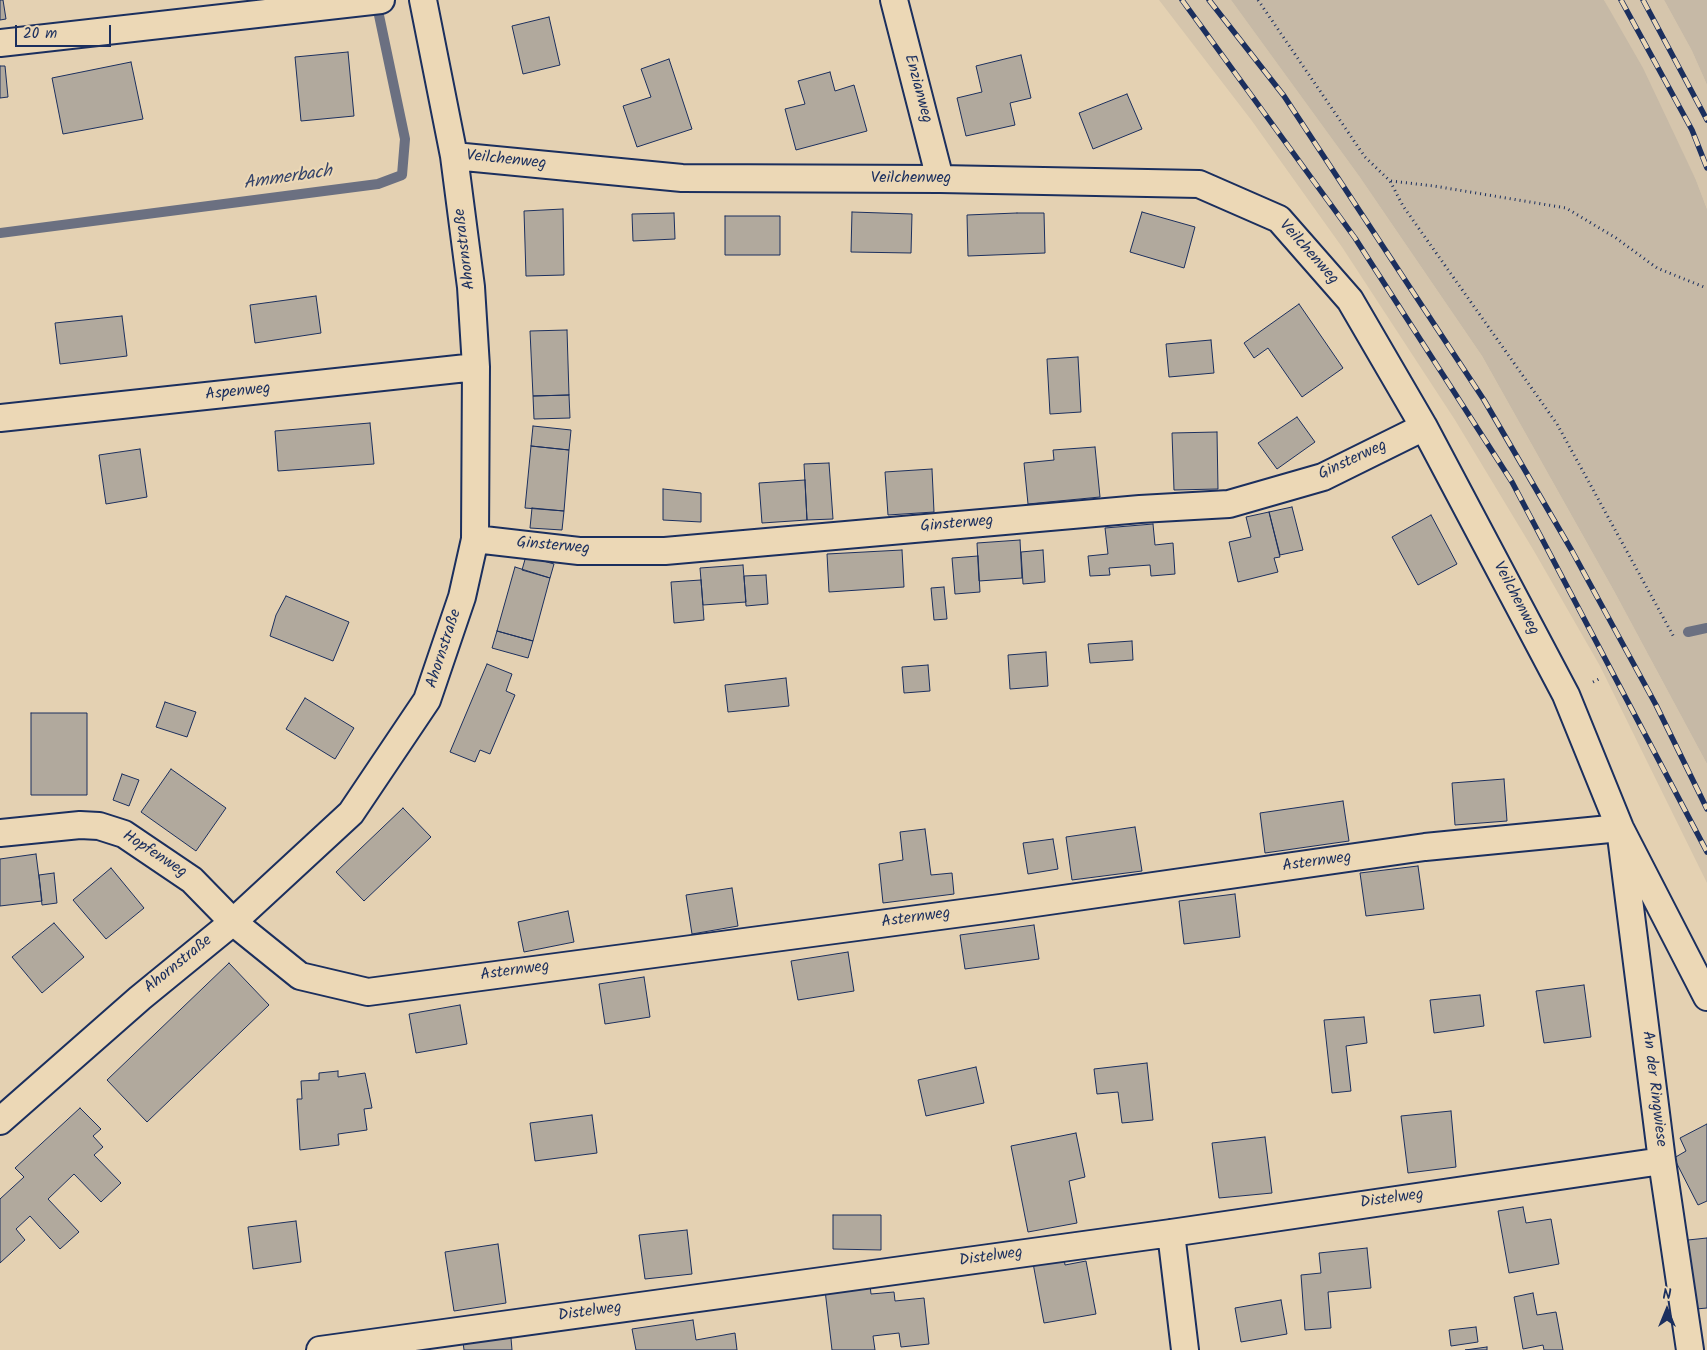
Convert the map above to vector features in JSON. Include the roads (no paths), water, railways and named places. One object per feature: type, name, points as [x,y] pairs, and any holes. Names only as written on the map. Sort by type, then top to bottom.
[{"type":"street","name":"Ahornstraße","points":[[0,1121],[140,998],[233,922],[351,813],[427,700],[462,597],[475,539],[476,367],[471,287],[454,156],[422,0]]},
{"type":"street","name":"Enzianweg","points":[[894,0],[940,179]]},
{"type":"street","points":[[0,42],[374,1]]},
{"type":"street","name":"Veilchenweg","points":[[454,156],[682,178],[940,179],[1199,184],[1279,219],[1350,300],[1424,427],[1566,695],[1620,828],[1707,997]]},
{"type":"street","name":"Aspenweg","points":[[0,418],[476,367]]},
{"type":"street","name":"Ginsterweg","points":[[475,539],[579,551],[665,551],[1140,509],[1229,504],[1323,477],[1424,427]]},
{"type":"street","name":"Hopfenweg","points":[[0,833],[80,825],[98,826],[114,830],[136,840],[192,880],[233,922]]},
{"type":"street","name":"Asternweg","points":[[233,922],[300,976],[368,992],[1000,908],[1425,848],[1620,828]]},
{"type":"street","name":"An der Ringwiese","points":[[1620,828],[1662,1161],[1690,1350]]},
{"type":"street","name":"Distelweg","points":[[320,1350],[1171,1233],[1662,1161]]},
{"type":"street","points":[[1171,1233],[1185,1350]]},
{"type":"waterway","name":"Ammerbach","points":[[0,233],[378,184],[402,175],[405,139],[376,1]]},
{"type":"waterway","points":[[1688,632],[1707,628]]},
{"type":"railway","points":[[1182,0],[1355,238],[1512,482],[1707,852]]},
{"type":"railway","points":[[1209,0],[1284,96],[1484,400],[1572,551],[1656,705],[1707,809]]},
{"type":"railway","points":[[1621,0],[1692,130],[1707,168]]},
{"type":"railway","points":[[1643,0],[1707,120]]}]
